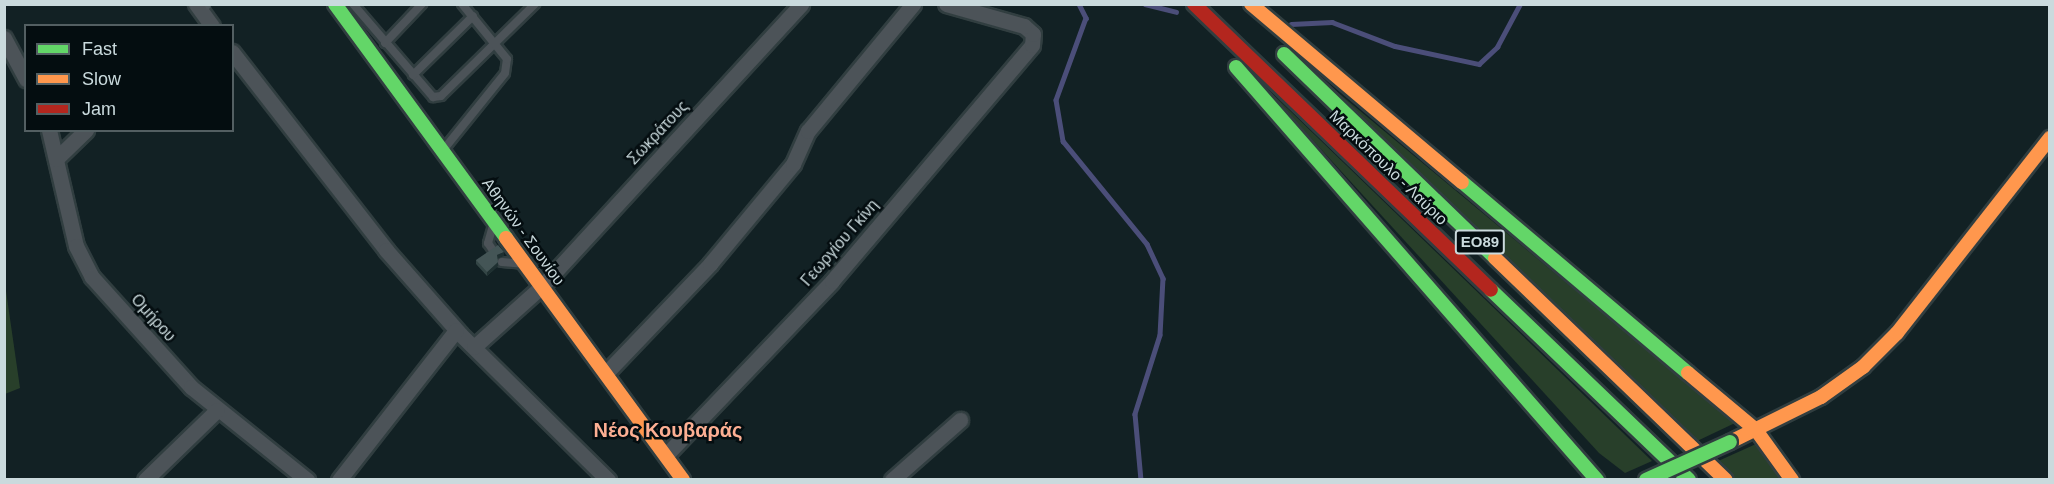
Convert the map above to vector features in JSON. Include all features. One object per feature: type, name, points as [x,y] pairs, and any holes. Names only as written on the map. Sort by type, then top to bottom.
[{"type":"main road","name":"Αθηνών - Σουνίου","points":[[335,4],[388,78],[444,149],[683,480]]},
{"type":"main road","name":"Μαρκόπουλο - Λαύριο","points":[[1233,4],[1726,480]]},
{"type":"main road","points":[[1251,4],[1756,430],[1792,480]]},
{"type":"main road","name":"Μαρκόπουλο - Λαύριο","points":[[1196,6],[1689,480]]},
{"type":"main road","points":[[1196,6],[1233,64],[1598,480]]},
{"type":"main road","points":[[1646,480],[1756,430],[1821,397],[1863,367],[1897,333],[2049,138]]},
{"type":"street","points":[[196,4],[205,23]]},
{"type":"street","name":"Σωκράτους","points":[[474,347],[542,286],[801,4]]},
{"type":"street","points":[[606,373],[710,264],[793,164],[808,131],[913,4]]},
{"type":"street","name":"Γεωργίου Γκίνη","points":[[666,455],[832,281],[1032,45],[1033,34],[1024,26],[946,4]]},
{"type":"street","points":[[4,38],[24,76]]},
{"type":"street","points":[[234,55],[386,250],[456,330],[608,480]]},
{"type":"street","name":"Ομήρου","points":[[49,132],[76,246],[92,277],[217,410],[307,480]]},
{"type":"street","points":[[56,159],[84,132]]},
{"type":"street","points":[[339,480],[456,330]]},
{"type":"street","points":[[145,480],[217,410]]},
{"type":"street","points":[[892,480],[960,420]]},
{"type":"lane","points":[[353,4],[433,97],[441,96],[535,4]]},
{"type":"lane","points":[[385,43],[422,4]]},
{"type":"lane","points":[[444,149],[505,73],[507,59],[496,40],[462,4]]},
{"type":"lane","points":[[413,75],[473,16]]},
{"type":"lane","points":[[360,38],[376,33]]},
{"type":"lane","points":[[388,78],[399,60]]},
{"type":"lane","points":[[492,249],[488,243],[495,220]]},
{"type":"lane","points":[[502,262],[526,264]]},
{"type":"green space","points":[[1300,61],[1735,423],[1695,442]]},
{"type":"green space","points":[[1253,75],[1652,461],[1625,473],[1599,453]]},
{"type":"green space","points":[[4,277],[20,388],[5,394],[4,394]]},
{"type":"green space","points":[[1756,444],[1783,479],[1734,479],[1716,462]]},
{"type":"building","points":[[498,245],[504,252],[497,255],[498,262],[487,272],[476,260]]},
{"type":"waterway","points":[[1079,4],[1086,18],[1056,100],[1063,141],[1147,244],[1163,278],[1160,335],[1135,414],[1141,480]]},
{"type":"waterway","points":[[1145,4],[1176,12]]},
{"type":"waterway","points":[[1291,24],[1332,22],[1395,46],[1479,64],[1497,47],[1520,4]]},
{"type":"traffic: fast","points":[[335,4],[506,238]]},
{"type":"traffic: fast","points":[[1284,54],[1495,258]]},
{"type":"traffic: fast","points":[[1236,67],[1597,480]]},
{"type":"traffic: fast","points":[[1462,182],[1688,373]]},
{"type":"traffic: fast","points":[[1491,290],[1689,480]]},
{"type":"traffic: fast","points":[[1646,480],[1730,442]]},
{"type":"traffic: slow","points":[[1251,4],[1462,182]]},
{"type":"traffic: slow","points":[[1730,442],[1821,397],[1863,367],[1897,333],[2050,138]]},
{"type":"traffic: slow","points":[[506,238],[683,480]]},
{"type":"traffic: slow","points":[[1495,258],[1726,480]]},
{"type":"traffic: slow","points":[[1688,373],[1756,430],[1792,480]]},
{"type":"traffic: jam","points":[[1194,4],[1491,290]]},
{"type":"district","name":"Νέος Κουβαράς","points":[[668,430]]}]
